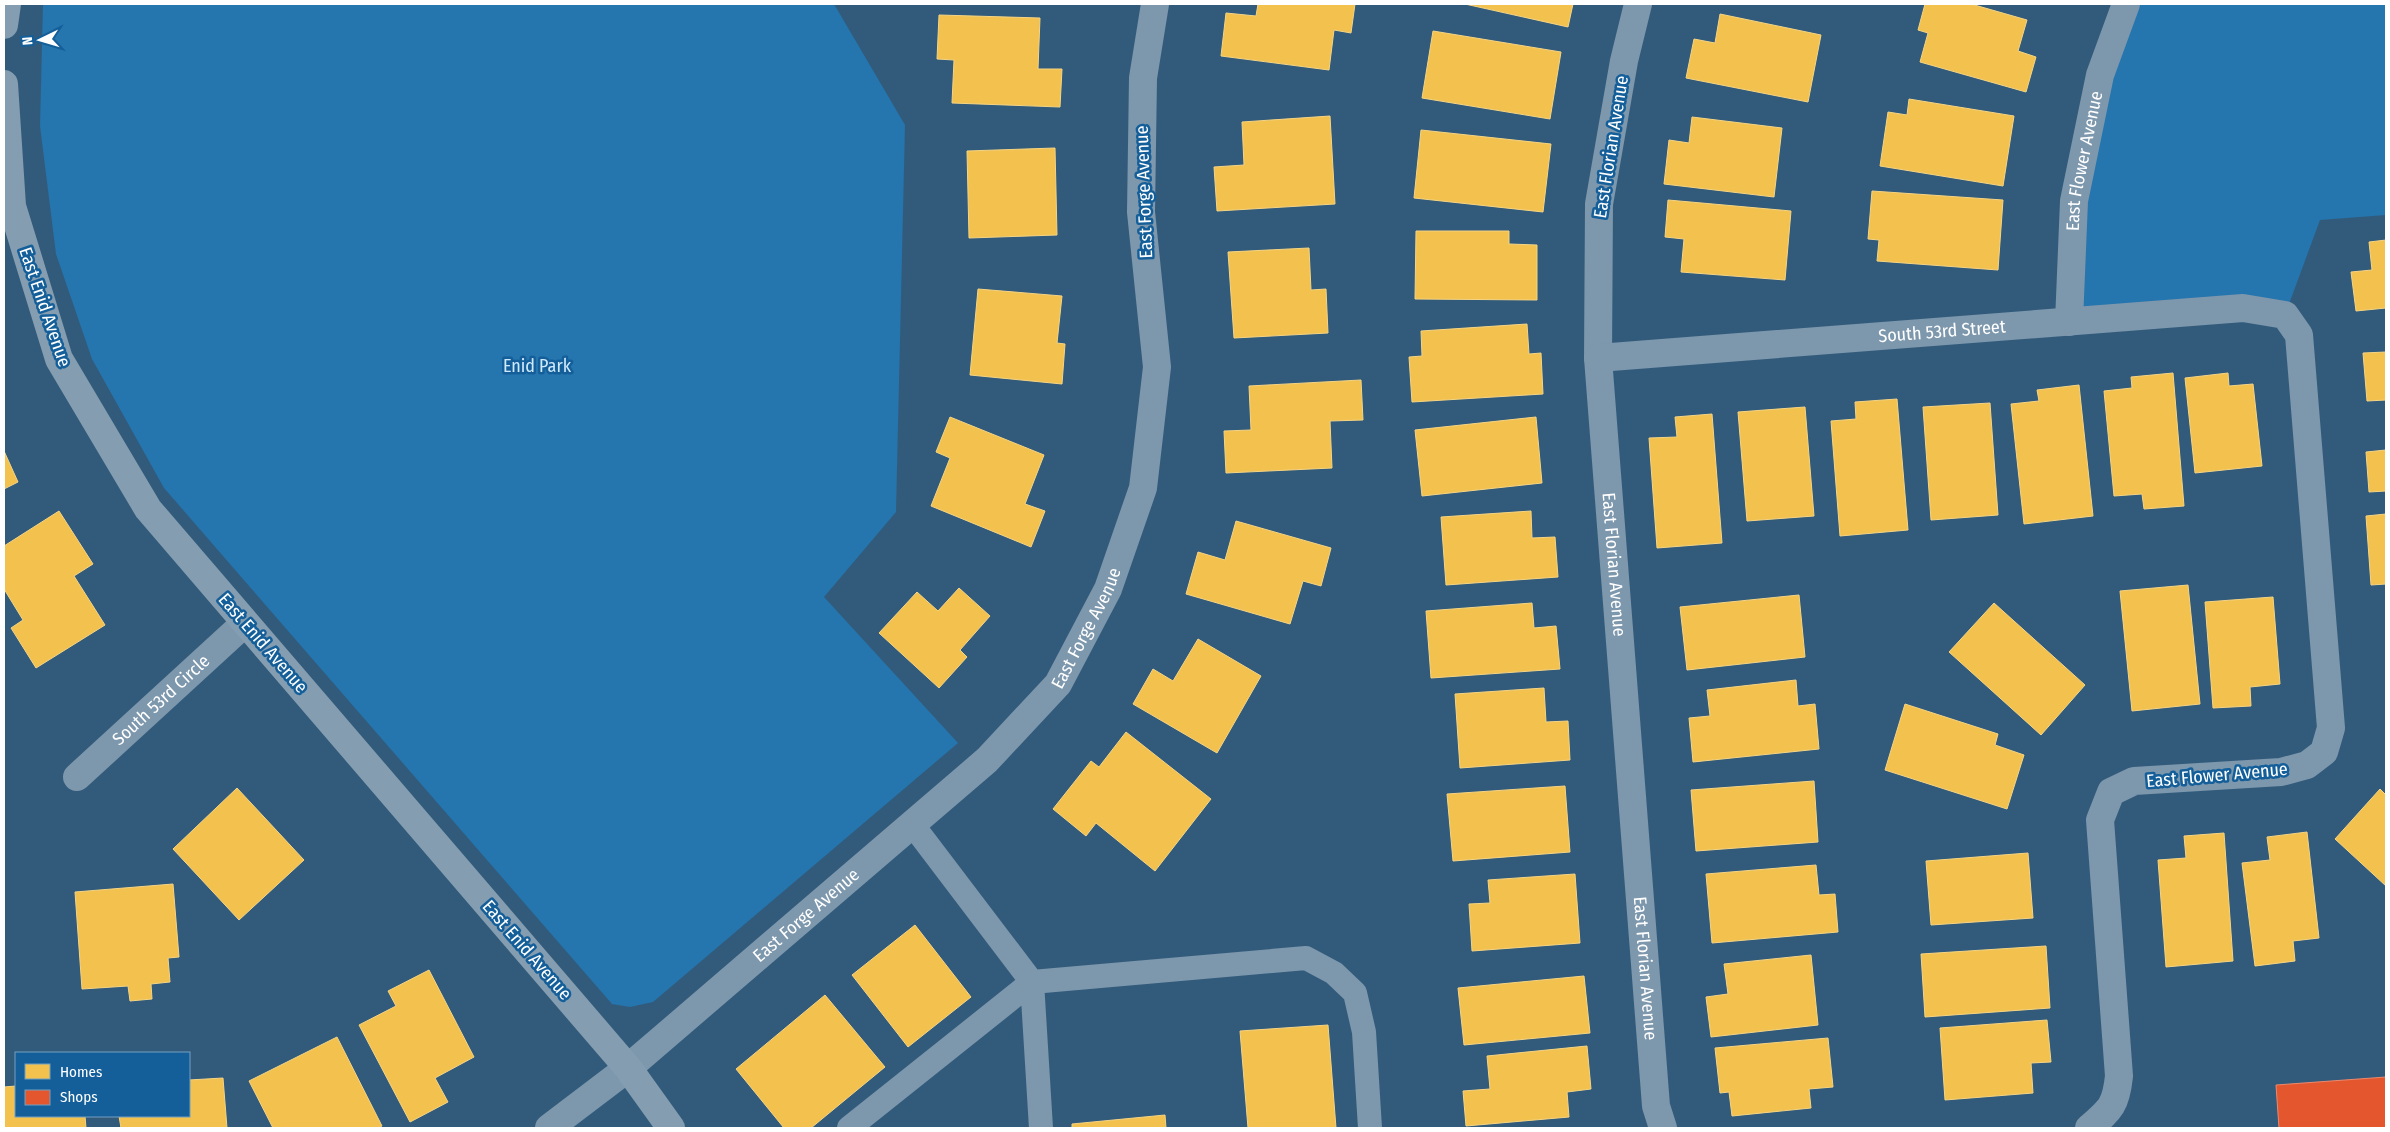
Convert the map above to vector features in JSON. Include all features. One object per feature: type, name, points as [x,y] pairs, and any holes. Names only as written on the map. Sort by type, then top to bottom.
[{"type":"street","points":[[4,26],[7,4]]},
{"type":"street","name":"East Forge Avenue","points":[[549,1128],[628,1068],[987,760],[1058,684],[1108,589],[1143,488],[1157,367],[1141,212],[1143,78],[1155,4]]},
{"type":"street","name":"East Florian Avenue","points":[[1638,4],[1624,60],[1599,204],[1598,358],[1656,1096],[1663,1128]]},
{"type":"street","name":"East Flower Avenue","points":[[2069,322],[2074,200],[2100,75],[2126,4]]},
{"type":"street","name":"East Enid Avenue","points":[[4,84],[12,206],[59,359],[148,509],[628,1068],[671,1128]]},
{"type":"street","name":"South 53rd Street","points":[[1598,358],[2243,308],[2286,315]]},
{"type":"street","name":"East Flower Avenue","points":[[2098,1121],[2117,1098],[2120,1076],[2100,820],[2111,792],[2134,781],[2281,772],[2307,765],[2324,752],[2331,728],[2299,335],[2286,315]]},
{"type":"street","name":"South 53rd Circle","points":[[77,777],[246,623]]},
{"type":"lane","points":[[912,824],[1032,982],[1041,1128]]},
{"type":"lane","points":[[848,1128],[1032,982],[1306,958],[1334,973],[1355,993],[1364,1032],[1370,1128]]},
{"type":"green space","name":"Enid Park","points":[[43,4],[834,4],[905,125],[896,512],[824,597],[958,743],[653,1002],[630,1007],[612,1004],[164,488],[92,359],[56,254],[40,126]]},
{"type":"green space","points":[[2126,4],[2386,4],[2386,215],[2320,220],[2285,315],[2069,322],[2074,201]]},
{"type":"building: Homes","points":[[1258,4],[1355,4],[1351,33],[1334,30],[1329,70],[1221,56],[1226,13],[1256,16]]},
{"type":"building: Homes","points":[[1465,4],[1573,4],[1568,27]]},
{"type":"building: Homes","points":[[1925,4],[1971,4],[2027,20],[2018,51],[2036,57],[2026,92],[1920,62],[1928,33],[1918,30]]},
{"type":"building: Homes","points":[[1720,14],[1821,35],[1808,102],[1686,78],[1694,39],[1715,43]]},
{"type":"building: Homes","points":[[939,15],[1040,18],[1038,69],[1062,69],[1060,107],[952,103],[954,60],[937,59]]},
{"type":"building: Homes","points":[[1433,31],[1561,52],[1550,119],[1422,98]]},
{"type":"building: Homes","points":[[1909,99],[2014,116],[2003,186],[1880,166],[1888,112],[1907,115]]},
{"type":"building: Homes","points":[[1330,116],[1335,204],[1217,211],[1214,167],[1244,165],[1242,122]]},
{"type":"building: Homes","points":[[1692,117],[1782,128],[1774,197],[1664,184],[1669,140],[1689,143]]},
{"type":"building: Homes","points":[[1421,130],[1551,144],[1543,212],[1414,198]]},
{"type":"building: Homes","points":[[1055,148],[1057,235],[969,238],[967,151]]},
{"type":"building: Homes","points":[[1872,191],[2003,200],[1998,270],[1877,261],[1879,240],[1868,239]]},
{"type":"building: Homes","points":[[1668,200],[1791,211],[1785,280],[1681,272],[1684,239],[1665,237]]},
{"type":"building: Homes","points":[[1416,231],[1509,231],[1509,244],[1537,245],[1537,300],[1415,299]]},
{"type":"building: Homes","points":[[2386,240],[2386,308],[2356,311],[2351,272],[2372,270],[2369,242]]},
{"type":"building: Homes","points":[[1309,248],[1311,290],[1326,289],[1328,333],[1234,338],[1228,252]]},
{"type":"building: Homes","points":[[978,289],[1062,296],[1057,343],[1065,344],[1062,384],[970,375]]},
{"type":"building: Homes","points":[[1527,324],[1529,354],[1541,353],[1543,394],[1412,402],[1409,357],[1422,356],[1421,331]]},
{"type":"building: Homes","points":[[2386,352],[2386,400],[2367,401],[2363,353]]},
{"type":"building: Homes","points":[[2173,373],[2184,506],[2144,509],[2142,494],[2114,496],[2104,391],[2132,388],[2131,377]]},
{"type":"building: Homes","points":[[2228,373],[2229,386],[2253,384],[2262,466],[2195,473],[2185,378]]},
{"type":"building: Homes","points":[[1361,380],[1363,420],[1330,421],[1332,468],[1226,473],[1224,431],[1251,430],[1249,386]]},
{"type":"building: Homes","points":[[2079,385],[2093,516],[2024,524],[2011,404],[2039,401],[2037,390]]},
{"type":"building: Homes","points":[[1897,399],[1908,530],[1840,536],[1831,421],[1856,419],[1855,402]]},
{"type":"building: Homes","points":[[1990,403],[1998,515],[1931,520],[1923,407]]},
{"type":"building: Homes","points":[[1805,407],[1814,516],[1747,521],[1738,412]]},
{"type":"building: Homes","points":[[1712,414],[1722,543],[1657,548],[1649,438],[1677,437],[1675,417]]},
{"type":"building: Homes","points":[[950,417],[1044,455],[1025,504],[1045,511],[1031,547],[931,506],[950,458],[936,452]]},
{"type":"building: Homes","points":[[1536,417],[1542,483],[1422,496],[1415,430]]},
{"type":"building: Homes","points":[[2386,450],[2386,491],[2369,492],[2366,452]]},
{"type":"building: Homes","points":[[4,451],[18,482],[4,489]]},
{"type":"building: Homes","points":[[59,511],[93,564],[74,576],[105,625],[36,668],[11,628],[23,620],[4,589],[4,546]]},
{"type":"building: Homes","points":[[1531,511],[1532,538],[1555,537],[1558,577],[1446,585],[1441,517]]},
{"type":"building: Homes","points":[[2386,514],[2386,584],[2371,585],[2366,516]]},
{"type":"building: Homes","points":[[1236,521],[1331,548],[1321,586],[1303,581],[1290,624],[1186,594],[1198,552],[1225,560]]},
{"type":"building: Homes","points":[[2188,585],[2200,704],[2132,711],[2120,591]]},
{"type":"building: Homes","points":[[959,588],[990,616],[960,650],[967,657],[939,688],[879,633],[917,592],[938,611]]},
{"type":"building: Homes","points":[[1799,595],[1805,657],[1687,670],[1680,607]]},
{"type":"building: Homes","points":[[2273,597],[2280,684],[2250,687],[2251,706],[2213,708],[2205,602]]},
{"type":"building: Homes","points":[[1532,603],[1534,628],[1556,626],[1560,669],[1431,678],[1426,611]]},
{"type":"building: Homes","points":[[1994,603],[2085,685],[2041,735],[1949,652]]},
{"type":"building: Homes","points":[[1198,639],[1261,676],[1217,753],[1133,704],[1153,669],[1173,681]]},
{"type":"building: Homes","points":[[1796,680],[1798,706],[1815,704],[1819,749],[1693,762],[1689,718],[1710,716],[1707,690]]},
{"type":"building: Homes","points":[[1544,688],[1546,722],[1568,721],[1570,760],[1460,768],[1455,694]]},
{"type":"building: Homes","points":[[1905,704],[1998,734],[1995,745],[2024,755],[2007,809],[1885,770]]},
{"type":"building: Homes","points":[[1126,732],[1211,799],[1155,871],[1096,823],[1086,836],[1053,809],[1091,761],[1099,767]]},
{"type":"building: Homes","points":[[1814,781],[1818,842],[1696,851],[1691,790]]},
{"type":"building: Homes","points":[[1565,786],[1570,852],[1453,861],[1447,794]]},
{"type":"building: Homes","points":[[237,788],[304,860],[239,920],[173,849]]},
{"type":"building: Homes","points":[[2380,789],[2386,795],[2386,886],[2335,839]]},
{"type":"building: Homes","points":[[2307,832],[2319,938],[2293,941],[2295,961],[2255,966],[2242,863],[2270,860],[2267,837]]},
{"type":"building: Homes","points":[[2224,833],[2233,961],[2166,967],[2158,860],[2186,858],[2184,836]]},
{"type":"building: Homes","points":[[2028,853],[2033,918],[1931,925],[1926,861]]},
{"type":"building: Homes","points":[[1816,865],[1819,895],[1835,894],[1838,932],[1712,943],[1706,874]]},
{"type":"building: Homes","points":[[1575,874],[1580,943],[1472,951],[1469,904],[1490,903],[1488,880]]},
{"type":"building: Homes","points":[[173,884],[179,957],[168,958],[170,982],[151,984],[152,999],[130,1001],[128,986],[82,989],[75,892]]},
{"type":"building: Homes","points":[[915,925],[971,997],[908,1047],[852,975]]},
{"type":"building: Homes","points":[[2046,946],[2050,1008],[1925,1017],[1921,954]]},
{"type":"building: Homes","points":[[1811,955],[1818,1025],[1711,1037],[1706,997],[1728,994],[1724,964]]},
{"type":"building: Homes","points":[[429,970],[474,1057],[435,1078],[448,1102],[410,1122],[359,1025],[396,1006],[388,991]]},
{"type":"building: Homes","points":[[1584,976],[1590,1033],[1464,1045],[1458,988]]},
{"type":"building: Homes","points":[[825,995],[885,1067],[811,1128],[784,1128],[736,1069]]},
{"type":"building: Homes","points":[[2047,1020],[2051,1062],[2031,1063],[2033,1093],[1945,1100],[1940,1028]]},
{"type":"building: Homes","points":[[1328,1025],[1336,1128],[1248,1128],[1240,1031]]},
{"type":"building: Homes","points":[[337,1037],[382,1126],[378,1128],[273,1128],[249,1081]]},
{"type":"building: Homes","points":[[1828,1038],[1833,1087],[1809,1089],[1811,1108],[1732,1116],[1729,1092],[1720,1093],[1715,1048]]},
{"type":"building: Homes","points":[[1587,1046],[1591,1089],[1567,1092],[1569,1117],[1466,1126],[1463,1091],[1490,1089],[1487,1056]]},
{"type":"building: Homes","points":[[223,1078],[227,1128],[121,1128],[119,1117],[190,1117],[190,1080]]},
{"type":"building: Homes","points":[[15,1086],[15,1117],[85,1117],[86,1128],[4,1128],[4,1087]]},
{"type":"building: Homes","points":[[1165,1115],[1166,1128],[1072,1128],[1072,1124]]},
{"type":"building: Shops","points":[[2386,1077],[2386,1128],[2279,1128],[2276,1085]]}]
